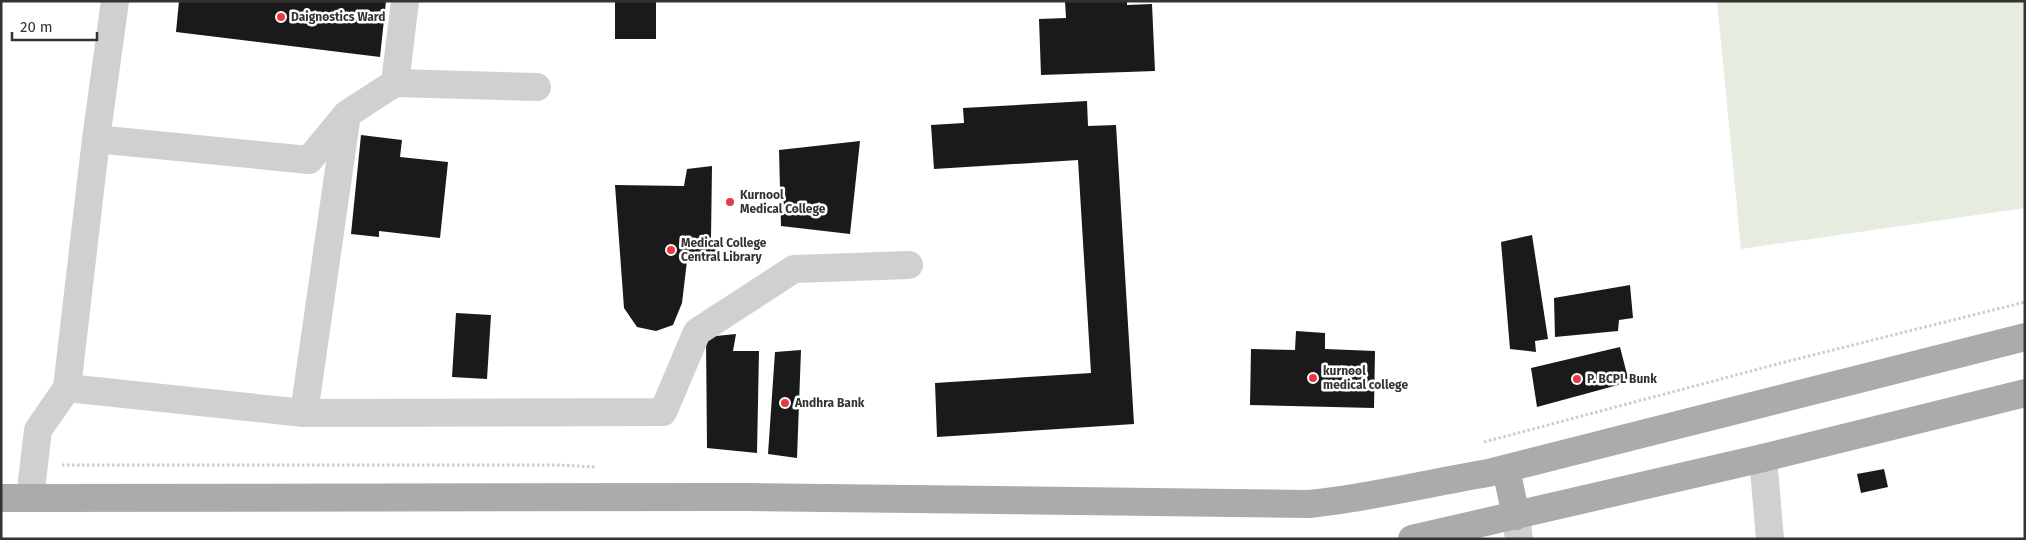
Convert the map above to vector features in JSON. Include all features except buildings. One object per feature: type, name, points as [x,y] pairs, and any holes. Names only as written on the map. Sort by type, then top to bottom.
[{"type":"main road","points":[[1,498],[748,497],[1308,504],[1353,500],[1506,469],[2025,337]]},
{"type":"main road","points":[[1412,539],[1517,527],[1763,458],[2025,393]]},
{"type":"main road","points":[[1506,469],[1517,527]]},
{"type":"street","points":[[30,498],[38,430],[67,388],[96,139],[115,1]]},
{"type":"street","points":[[395,84],[405,1]]},
{"type":"street","points":[[96,139],[309,160],[347,114],[395,84],[537,87]]},
{"type":"street","points":[[304,413],[347,114]]},
{"type":"street","points":[[67,388],[304,413],[663,412],[698,332],[794,269],[909,265]]},
{"type":"street","points":[[1763,458],[1770,539]]},
{"type":"path","points":[[1480,444],[1795,359],[2025,302]]},
{"type":"path","points":[[34,465],[558,465],[597,467]]},
{"type":"shaded area","points":[[1717,1],[2025,1],[2025,208],[1741,249]]},
{"type":"place","name":"Daignostics Ward","points":[[281,17]]},
{"type":"place","name":"Kurnool Medical College","points":[[730,202]]},
{"type":"place","name":"Medical College Central Library","points":[[671,250]]},
{"type":"place","name":"kurnool medical college","points":[[1313,378]]},
{"type":"place","name":"P. BCPL Bunk","points":[[1577,379]]},
{"type":"place","name":"Andhra Bank","points":[[785,403]]}]
